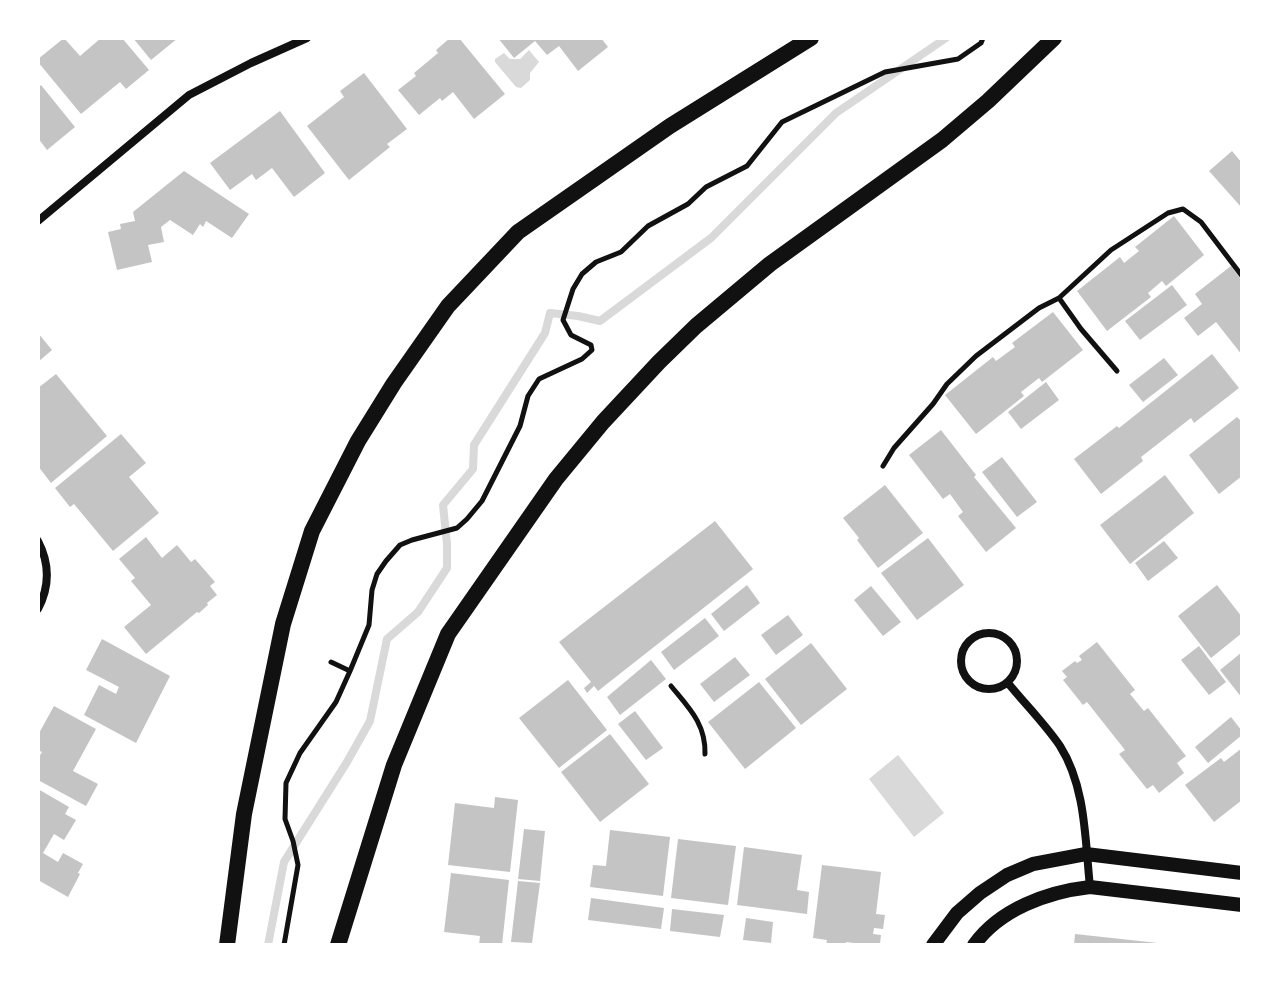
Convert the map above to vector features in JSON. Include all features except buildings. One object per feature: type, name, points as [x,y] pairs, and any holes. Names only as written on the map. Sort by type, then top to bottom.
[{"type":"main road","points":[[227,945],[244,814],[283,624],[312,531],[358,441],[394,383],[448,306],[518,232],[670,126],[811,38]]},
{"type":"main road","points":[[338,945],[394,765],[448,634],[556,479],[603,422],[696,326],[770,264],[942,140],[1054,38]]},
{"type":"street","points":[[38,221],[189,95],[307,38]]},
{"type":"street","points":[[38,541],[46,555],[49,577],[38,609]]},
{"type":"street","points":[[985,632],[995,632],[1011,642],[1018,660],[1017,670],[1008,683],[988,689],[979,687],[965,676],[961,658],[968,641],[985,632]]},
{"type":"street","points":[[1008,683],[1059,745],[1072,770],[1080,797],[1090,887]]},
{"type":"street","points":[[933,945],[957,913],[980,893],[1007,875],[1033,864],[1086,854],[1242,873]]},
{"type":"street","points":[[974,945],[981,935],[1026,904],[1051,894],[1090,887],[1242,905]]},
{"type":"path","points":[[284,945],[298,865],[285,819],[286,783],[300,753],[336,702],[350,671],[369,625],[372,590],[377,574],[400,545],[457,528],[467,519],[482,501],[520,426],[528,396],[539,379],[582,359],[592,350],[591,345],[571,335],[563,320],[573,289],[582,274],[596,262],[621,252],[648,226],[688,204],[706,187],[747,166],[782,122],[885,72],[958,59],[981,43],[983,38]]},
{"type":"path","points":[[883,466],[894,448],[947,384],[976,356],[1039,308],[1059,298],[1111,250],[1168,213],[1183,209],[1201,222],[1242,276]]},
{"type":"path","points":[[1059,298],[1117,371]]},
{"type":"path","points":[[331,662],[350,671]]},
{"type":"path","points":[[671,686],[700,725],[706,738],[705,754]]},
{"type":"shaded area","points":[[529,50],[539,62],[530,73],[530,80],[521,88],[516,87],[495,59],[504,53],[510,59],[520,59]]},
{"type":"shaded area","points":[[898,755],[944,813],[914,837],[869,779]]},
{"type":"waterway","points":[[268,945],[284,862],[370,721],[387,639],[418,612],[447,568],[443,505],[473,469],[474,445],[545,333],[550,313],[600,321],[711,238],[836,113],[946,38]]}]
